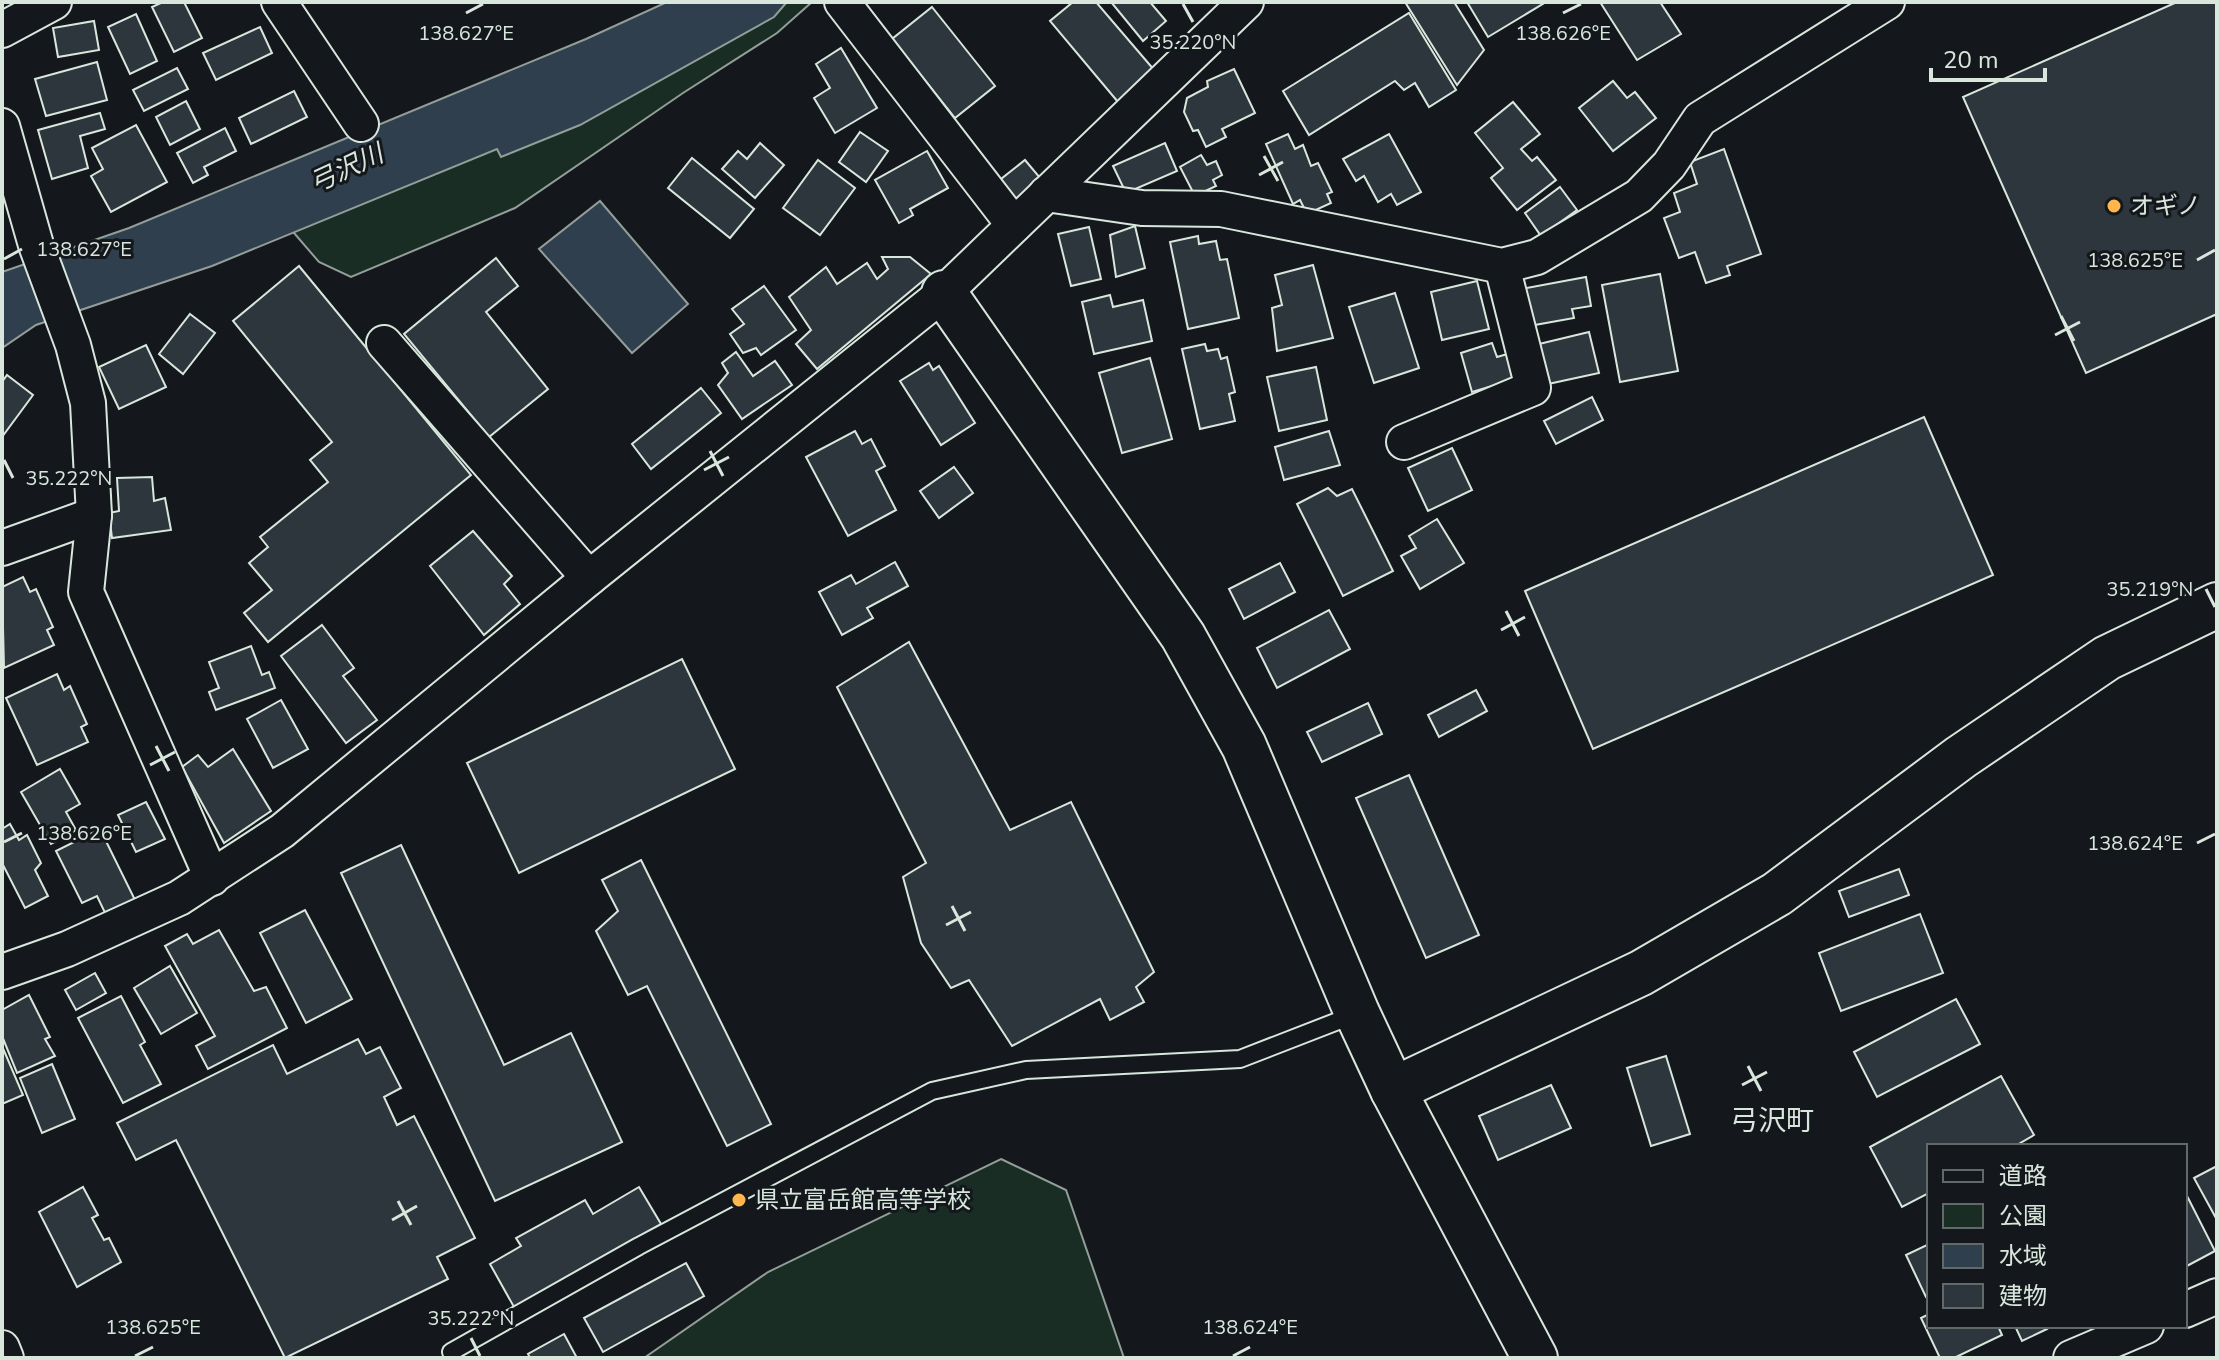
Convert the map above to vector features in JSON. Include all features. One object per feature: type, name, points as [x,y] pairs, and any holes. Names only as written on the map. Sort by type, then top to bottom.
[{"type":"street","points":[[2,30],[54,2]]},
{"type":"street","points":[[279,2],[361,124]]},
{"type":"street","points":[[842,2],[1014,225]]},
{"type":"street","points":[[2,972],[67,949],[179,898],[282,831],[589,578],[944,293],[1246,2]]},
{"type":"street","points":[[1046,194],[1142,208],[1221,209],[1502,266],[1537,257],[1639,196],[1669,165],[1700,119],[1887,2]]},
{"type":"street","points":[[2,126],[11,201],[36,245],[73,345],[88,403],[94,515],[86,592],[212,878]]},
{"type":"street","points":[[1404,442],[1533,388],[1502,266]]},
{"type":"street","points":[[944,293],[1183,636],[1244,746],[1357,1013],[1393,1090],[1535,1358]]},
{"type":"street","points":[[384,343],[589,578]]},
{"type":"street","points":[[2,548],[94,515]]},
{"type":"street","points":[[1393,1090],[1641,973],[1777,894],[1961,757],[2107,658],[2217,605]]},
{"type":"street","points":[[2187,1309],[2217,1296]]},
{"type":"street","points":[[2071,1358],[2141,1328]]},
{"type":"street","points":[[2,1348],[6,1358]]},
{"type":"lane","points":[[451,1352],[639,1246],[932,1091],[1026,1070],[1240,1059],[1357,1013]]},
{"type":"green space","points":[[737,2],[812,2],[777,33],[515,208],[351,277],[319,262],[288,226]]},
{"type":"green space","points":[[1001,1159],[1066,1190],[1124,1358],[644,1358],[768,1272]]},
{"type":"water","name":"弓沢川","points":[[667,2],[787,2],[774,17],[580,125],[501,157],[497,149],[212,266],[36,325],[2,348],[2,272],[129,228],[586,39]]},
{"type":"water","points":[[600,201],[688,304],[632,353],[539,249]]},
{"type":"building","points":[[163,2],[184,2],[202,38],[174,52],[152,7]]},
{"type":"building","points":[[1073,2],[1096,2],[1155,71],[1118,102],[1050,21]]},
{"type":"building","points":[[1111,2],[1150,2],[1166,21],[1143,41]]},
{"type":"building","points":[[1405,2],[1454,2],[1484,50],[1457,85]]},
{"type":"building","points":[[1467,2],[1546,2],[1488,37]]},
{"type":"building","points":[[1600,2],[1660,2],[1681,34],[1637,60]]},
{"type":"building","name":"オギノ","points":[[2177,2],[2217,2],[2217,314],[2086,373],[1963,97]]},
{"type":"building","points":[[932,7],[995,86],[955,118],[892,39]]},
{"type":"building","points":[[1409,13],[1456,90],[1429,107],[1415,83],[1404,90],[1395,81],[1309,135],[1283,91]]},
{"type":"building","points":[[136,14],[157,61],[130,74],[108,27]]},
{"type":"building","points":[[94,21],[99,50],[58,57],[53,28]]},
{"type":"building","points":[[260,27],[272,53],[216,80],[203,53]]},
{"type":"building","points":[[841,48],[877,108],[835,133],[814,98],[830,88],[816,64]]},
{"type":"building","points":[[97,62],[107,100],[46,116],[35,79]]},
{"type":"building","points":[[177,68],[188,89],[144,111],[133,90]]},
{"type":"building","points":[[1234,69],[1255,113],[1222,129],[1226,137],[1206,147],[1198,130],[1193,131],[1184,112],[1187,98],[1208,87],[1207,81]]},
{"type":"building","points":[[1613,81],[1627,98],[1635,92],[1656,118],[1613,151],[1579,108]]},
{"type":"building","points":[[294,91],[307,117],[251,144],[239,118]]},
{"type":"building","points":[[186,101],[200,129],[170,145],[156,117]]},
{"type":"building","points":[[1513,102],[1540,134],[1521,149],[1532,161],[1537,157],[1556,180],[1517,210],[1491,178],[1503,168],[1475,133]]},
{"type":"building","points":[[100,113],[105,129],[80,136],[88,168],[52,179],[38,130]]},
{"type":"building","points":[[136,125],[167,182],[111,212],[91,176],[103,169],[92,148]]},
{"type":"building","points":[[225,128],[236,151],[204,167],[208,175],[193,183],[177,153]]},
{"type":"building","points":[[860,132],[888,151],[866,182],[839,162]]},
{"type":"building","points":[[1288,134],[1295,149],[1303,145],[1311,166],[1318,163],[1332,192],[1327,194],[1331,203],[1307,214],[1300,200],[1293,204],[1266,144]]},
{"type":"building","points":[[1389,134],[1421,192],[1397,205],[1391,194],[1378,202],[1364,176],[1356,181],[1343,159]]},
{"type":"building","points":[[760,143],[784,165],[755,198],[722,169],[738,151],[747,159]]},
{"type":"building","points":[[1165,143],[1177,171],[1126,193],[1113,166]]},
{"type":"building","points":[[1724,149],[1761,254],[1727,266],[1730,275],[1706,283],[1695,252],[1679,258],[1664,218],[1680,212],[1674,193],[1697,184],[1690,162]]},
{"type":"building","points":[[927,151],[948,188],[910,209],[913,215],[899,223],[875,180]]},
{"type":"building","points":[[1201,155],[1207,165],[1216,161],[1222,175],[1213,180],[1216,186],[1195,196],[1180,167]]},
{"type":"building","points":[[692,158],[754,209],[730,238],[668,188]]},
{"type":"building","points":[[818,160],[855,188],[820,235],[783,208]]},
{"type":"building","points":[[1025,160],[1041,179],[1012,202],[996,183]]},
{"type":"building","points":[[1560,187],[1577,210],[1541,236],[1525,213]]},
{"type":"building","points":[[1135,226],[1145,268],[1116,277],[1110,235]]},
{"type":"building","points":[[1089,227],[1101,279],[1071,286],[1058,234]]},
{"type":"building","points":[[1198,236],[1199,244],[1216,241],[1220,260],[1227,259],[1239,318],[1188,329],[1170,242]]},
{"type":"building","points":[[882,257],[910,257],[931,274],[817,369],[796,344],[811,330],[789,297],[826,267],[837,284],[867,263],[877,279],[888,269]]},
{"type":"building","points":[[496,258],[518,286],[486,312],[548,389],[489,437],[404,334]]},
{"type":"building","points":[[1313,265],[1333,338],[1277,351],[1272,308],[1282,305],[1275,275]]},
{"type":"building","points":[[299,266],[471,475],[268,642],[244,613],[272,590],[249,563],[268,547],[260,537],[328,482],[310,460],[332,442],[233,321]]},
{"type":"building","points":[[1660,274],[1678,371],[1620,382],[1602,285]]},
{"type":"building","points":[[1586,277],[1591,306],[1572,309],[1574,318],[1529,326],[1521,289]]},
{"type":"building","points":[[1477,281],[1489,329],[1442,340],[1431,292]]},
{"type":"building","points":[[764,286],[796,330],[761,355],[756,348],[743,353],[730,334],[744,324],[732,309]]},
{"type":"building","points":[[1395,293],[1419,368],[1374,383],[1349,307]]},
{"type":"building","points":[[1110,295],[1113,307],[1143,300],[1152,341],[1094,354],[1082,302]]},
{"type":"building","points":[[190,314],[215,333],[183,374],[159,354]]},
{"type":"building","points":[[1589,332],[1599,373],[1548,384],[1539,344]]},
{"type":"building","points":[[1492,343],[1497,357],[1511,353],[1519,378],[1472,392],[1461,353]]},
{"type":"building","points":[[1205,344],[1207,351],[1218,349],[1221,359],[1227,357],[1235,392],[1229,394],[1235,421],[1200,429],[1182,349]]},
{"type":"building","points":[[146,345],[166,387],[119,409],[99,367]]},
{"type":"building","points":[[736,352],[753,376],[775,361],[792,385],[742,419],[718,385],[728,373],[722,363]]},
{"type":"building","points":[[1150,358],[1172,439],[1122,453],[1099,373]]},
{"type":"building","points":[[929,363],[933,370],[939,366],[975,423],[941,445],[900,381]]},
{"type":"building","points":[[1316,367],[1327,420],[1279,431],[1267,377]]},
{"type":"building","points":[[7,375],[33,395],[2,437],[2,382]]},
{"type":"building","points":[[701,388],[721,413],[651,469],[632,444]]},
{"type":"building","points":[[1592,397],[1603,420],[1556,444],[1544,421]]},
{"type":"building","points":[[1924,417],[1993,575],[1593,749],[1525,591]]},
{"type":"building","points":[[855,431],[862,444],[871,439],[885,466],[876,471],[896,510],[848,536],[806,457]]},
{"type":"building","points":[[1329,431],[1340,465],[1284,480],[1275,447]]},
{"type":"building","points":[[1452,448],[1472,490],[1428,511],[1408,468]]},
{"type":"building","points":[[954,467],[973,493],[939,518],[920,491]]},
{"type":"building","points":[[152,477],[154,501],[165,498],[171,530],[112,538],[109,513],[119,511],[117,478]]},
{"type":"building","points":[[1328,488],[1337,496],[1352,489],[1393,571],[1343,596],[1297,504]]},
{"type":"building","points":[[1437,519],[1464,563],[1420,589],[1401,556],[1416,548],[1409,536]]},
{"type":"building","points":[[473,531],[512,576],[504,584],[520,604],[484,635],[430,566]]},
{"type":"building","points":[[895,562],[908,586],[867,608],[873,618],[842,635],[819,592],[851,575],[856,584]]},
{"type":"building","points":[[1280,563],[1295,592],[1244,619],[1229,589]]},
{"type":"building","points":[[23,577],[30,592],[36,589],[53,627],[47,630],[54,645],[4,668],[2,587]]},
{"type":"building","points":[[1329,610],[1350,649],[1277,688],[1257,648]]},
{"type":"building","points":[[322,625],[354,668],[343,676],[377,720],[346,743],[281,656]]},
{"type":"building","points":[[909,642],[1010,830],[1071,802],[1154,972],[1136,987],[1144,1002],[1110,1020],[1100,999],[1012,1046],[969,980],[951,988],[921,943],[903,877],[926,863],[837,687]]},
{"type":"building","points":[[251,646],[262,675],[269,672],[275,688],[216,710],[209,692],[219,688],[209,662]]},
{"type":"building","points":[[682,659],[735,769],[519,873],[467,763]]},
{"type":"building","points":[[57,674],[64,690],[70,686],[87,724],[81,727],[88,742],[37,765],[6,698]]},
{"type":"building","points":[[1476,690],[1487,711],[1439,737],[1428,715]]},
{"type":"building","points":[[281,700],[308,749],[273,768],[247,719]]},
{"type":"building","points":[[1368,703],[1382,734],[1322,762],[1307,732]]},
{"type":"building","points":[[233,749],[271,811],[224,843],[182,767],[198,755],[208,767]]},
{"type":"building","points":[[60,769],[80,804],[66,812],[76,830],[51,844],[21,792]]},
{"type":"building","points":[[1409,775],[1479,935],[1426,958],[1356,798]]},
{"type":"building","points":[[146,802],[165,839],[136,852],[118,815]]},
{"type":"building","points":[[10,824],[19,840],[27,835],[41,863],[35,870],[48,896],[25,908],[2,863],[2,829]]},
{"type":"building","points":[[100,829],[137,904],[108,919],[97,896],[82,903],[56,851]]},
{"type":"building","points":[[401,845],[504,1065],[571,1033],[622,1142],[495,1201],[341,873]]},
{"type":"building","points":[[641,860],[771,1124],[727,1146],[647,986],[628,995],[596,931],[618,911],[602,880]]},
{"type":"building","points":[[1899,869],[1909,895],[1849,917],[1839,891]]},
{"type":"building","points":[[305,910],[352,999],[306,1023],[260,933]]},
{"type":"building","points":[[1920,914],[1943,973],[1841,1011],[1819,953]]},
{"type":"building","points":[[219,930],[254,991],[266,987],[287,1028],[208,1069],[196,1046],[215,1036],[165,946],[187,934],[193,944]]},
{"type":"building","points":[[170,966],[197,1013],[161,1034],[134,988]]},
{"type":"building","points":[[95,973],[106,993],[76,1010],[65,990]]},
{"type":"building","points":[[29,995],[50,1037],[45,1039],[55,1056],[17,1073],[2,1036],[2,1010]]},
{"type":"building","points":[[121,996],[145,1042],[140,1045],[161,1084],[123,1103],[78,1018]]},
{"type":"building","points":[[1956,999],[1980,1044],[1877,1097],[1854,1052]]},
{"type":"building","points":[[358,1039],[366,1054],[380,1047],[401,1088],[384,1097],[397,1125],[414,1116],[475,1238],[437,1257],[448,1279],[285,1358],[176,1140],[136,1160],[117,1123],[273,1045],[287,1074]]},
{"type":"building","points":[[2,1046],[23,1095],[2,1104]]},
{"type":"building","points":[[1666,1056],[1690,1134],[1651,1146],[1627,1068]]},
{"type":"building","points":[[52,1064],[75,1119],[42,1133],[20,1078]]},
{"type":"building","points":[[2001,1076],[2034,1135],[2018,1144],[1927,1144],[1927,1194],[1902,1207],[1870,1147]]},
{"type":"building","points":[[1551,1085],[1571,1128],[1498,1160],[1479,1116]]},
{"type":"building","points":[[2217,1166],[2217,1220],[2194,1178]]},
{"type":"building","points":[[83,1187],[98,1215],[92,1218],[104,1240],[109,1238],[121,1262],[77,1287],[39,1212]]},
{"type":"building","points":[[639,1187],[661,1224],[514,1307],[490,1264],[521,1246],[516,1238],[585,1200],[593,1214]]},
{"type":"building","points":[[2187,1196],[2215,1251],[2187,1266]]},
{"type":"building","points":[[1927,1245],[1927,1297],[1926,1297],[1906,1255]]},
{"type":"building","points":[[686,1263],[704,1296],[603,1352],[584,1318]]},
{"type":"building","points":[[1927,1315],[1927,1328],[1999,1328],[2002,1335],[1954,1358],[1940,1358],[1921,1318]]},
{"type":"building","points":[[2016,1328],[2047,1329],[2022,1341]]},
{"type":"building","points":[[564,1334],[577,1358],[530,1358],[528,1354]]},
{"type":"place","name":"オギノ","points":[[2114,206]]},
{"type":"place","name":"県立富岳館高等学校","points":[[739,1200]]},
{"type":"district","name":"弓沢町","points":[[1772,1120]]}]
